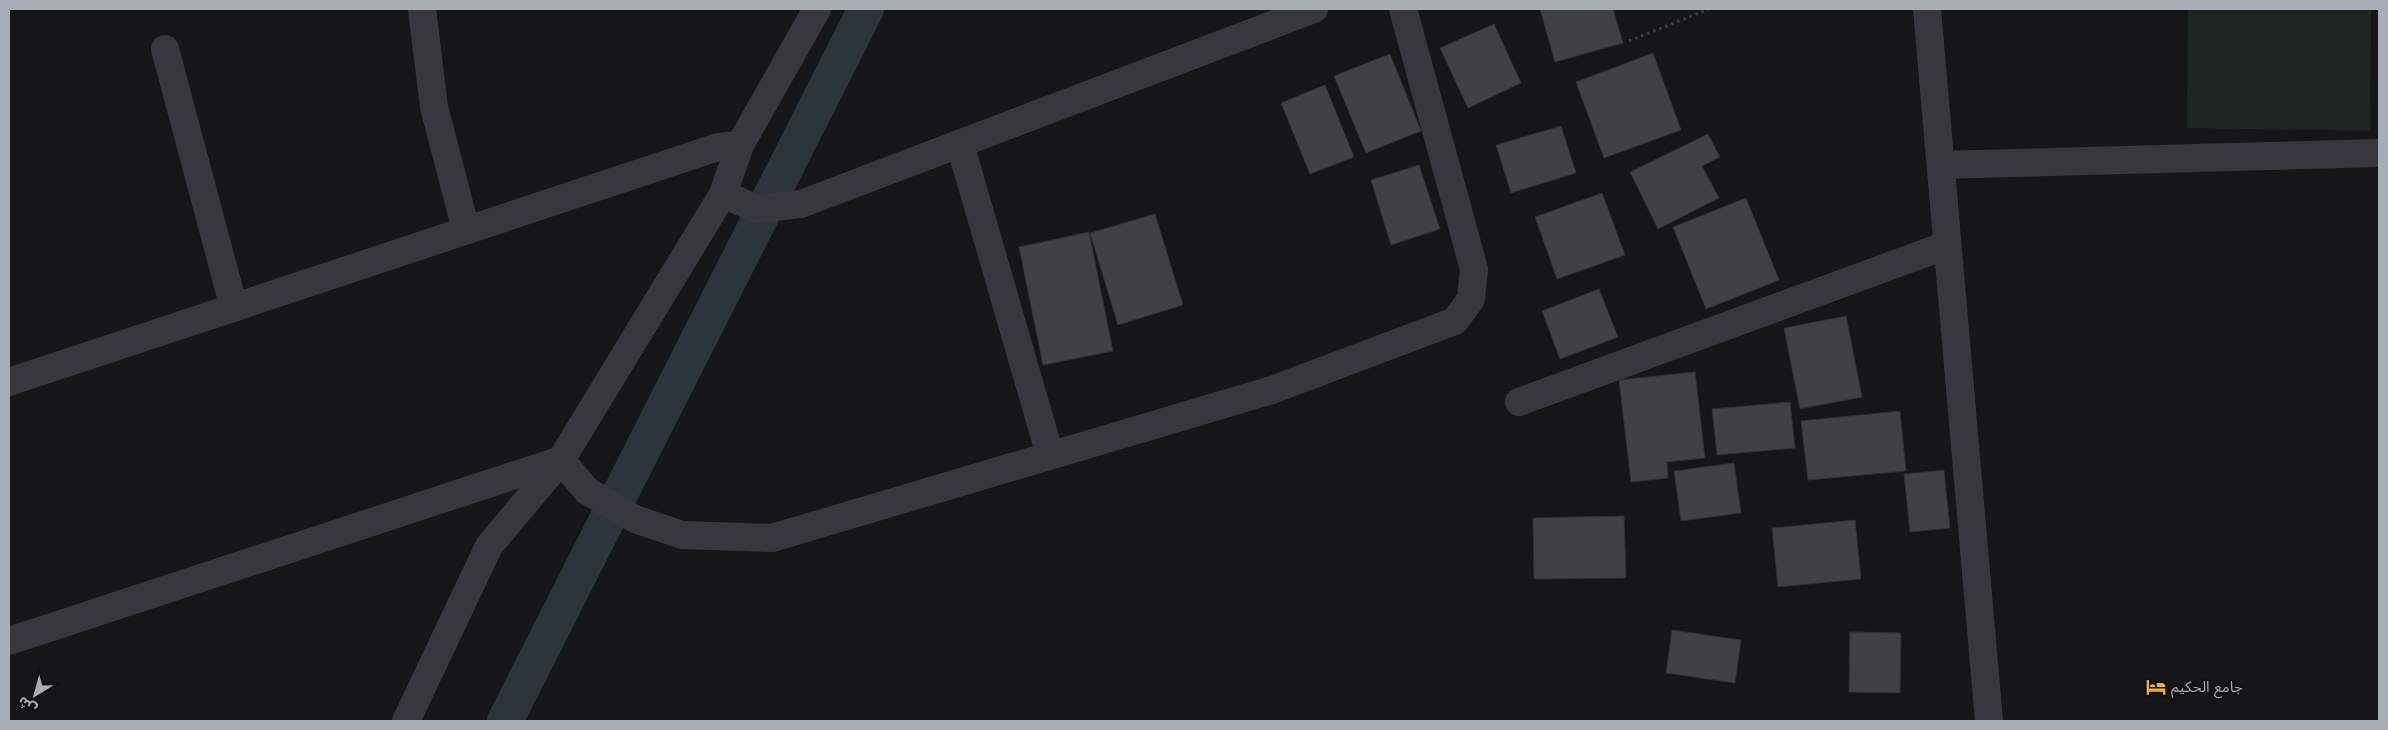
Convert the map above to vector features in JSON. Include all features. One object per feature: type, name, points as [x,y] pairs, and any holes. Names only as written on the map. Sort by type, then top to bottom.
[{"type":"street","points":[[422,9],[434,107],[466,230]]},
{"type":"street","points":[[406,721],[489,546],[561,460],[723,194],[740,145],[817,9]]},
{"type":"street","points":[[723,194],[757,209],[801,204],[1314,9]]},
{"type":"street","points":[[561,460],[587,491],[635,519],[682,535],[772,538],[1272,390],[1455,321],[1471,299],[1474,268],[1403,9]]},
{"type":"street","points":[[1927,9],[1989,721]]},
{"type":"street","points":[[165,49],[234,308]]},
{"type":"street","points":[[960,144],[1050,455]]},
{"type":"street","points":[[9,382],[718,147],[740,145]]},
{"type":"street","points":[[1941,165],[2379,153]]},
{"type":"street","points":[[1519,402],[1947,245]]},
{"type":"street","points":[[9,641],[561,460]]},
{"type":"path","points":[[1629,41],[1709,9]]},
{"type":"shaded area","points":[[2188,9],[2371,9],[2370,131],[2187,128]]},
{"type":"building","points":[[1540,9],[1613,9],[1623,43],[1555,62]]},
{"type":"building","points":[[1494,24],[1521,83],[1468,108],[1440,48]]},
{"type":"building","points":[[1653,53],[1681,130],[1604,158],[1576,82]]},
{"type":"building","points":[[1390,54],[1421,131],[1366,153],[1334,76]]},
{"type":"building","points":[[1325,85],[1354,157],[1310,174],[1281,103]]},
{"type":"building","points":[[1561,126],[1576,173],[1511,193],[1496,145]]},
{"type":"building","points":[[1708,134],[1720,157],[1702,166],[1719,198],[1658,229],[1630,172]]},
{"type":"building","points":[[1419,165],[1440,229],[1391,245],[1371,180]]},
{"type":"building","points":[[1602,193],[1625,255],[1557,279],[1535,217]]},
{"type":"building","points":[[1746,198],[1779,280],[1706,309],[1673,227]]},
{"type":"building","points":[[1155,214],[1183,305],[1118,325],[1090,233]]},
{"type":"building","points":[[1089,232],[1113,351],[1043,365],[1019,247]]},
{"type":"building","points":[[1599,289],[1618,337],[1560,359],[1542,311]]},
{"type":"building","points":[[1846,316],[1862,397],[1800,409],[1784,328]]},
{"type":"building","points":[[1695,372],[1705,458],[1667,462],[1668,478],[1631,482],[1619,380]]},
{"type":"building","points":[[1790,402],[1795,448],[1717,455],[1712,409]]},
{"type":"building","points":[[1900,411],[1906,471],[1808,480],[1801,421]]},
{"type":"building","points":[[1734,463],[1741,513],[1681,521],[1674,471]]},
{"type":"building","points":[[1944,470],[1950,528],[1910,532],[1904,474]]},
{"type":"building","points":[[1624,516],[1626,578],[1534,579],[1533,518]]},
{"type":"building","points":[[1855,520],[1861,579],[1778,587],[1772,528]]},
{"type":"building","points":[[1672,630],[1741,640],[1735,683],[1666,673]]},
{"type":"building","points":[[1850,632],[1901,633],[1900,693],[1849,692]]},
{"type":"waterway","points":[[505,721],[866,9]]},
{"type":"place","name":"جامع الحكيم","points":[[2156,687]]}]
